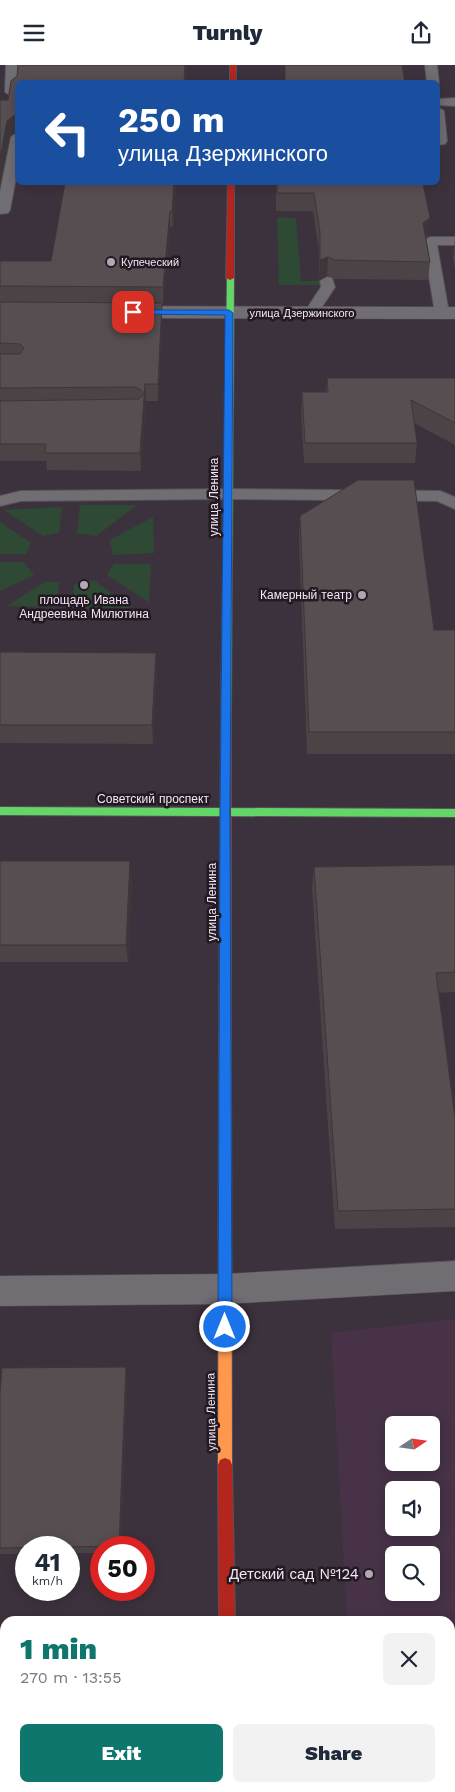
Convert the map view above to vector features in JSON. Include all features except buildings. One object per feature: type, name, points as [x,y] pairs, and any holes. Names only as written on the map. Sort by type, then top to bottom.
[{"type":"street","points":[[233,65],[233,80]]},
{"type":"street","name":"улица Ленина","points":[[227,1616],[225,813],[231,185]]},
{"type":"street","name":"улица Дзержинского","points":[[102,312],[448,313]]},
{"type":"street","name":"Советский проспект","points":[[0,811],[455,813]]},
{"type":"street","points":[[0,1291],[225,1289],[455,1276]]},
{"type":"lane","points":[[11,92],[12,65]]},
{"type":"lane","points":[[431,65],[433,80]]},
{"type":"lane","points":[[440,102],[455,102]]},
{"type":"lane","points":[[0,210],[2,210],[4,181],[15,144]]},
{"type":"lane","points":[[448,313],[430,241],[455,241]]},
{"type":"lane","points":[[311,313],[328,287],[327,281]]},
{"type":"lane","points":[[0,501],[20,496],[228,494],[440,496],[455,504]]},
{"type":"shaded area","name":"Детский сад №124","points":[[455,1319],[455,1616],[347,1616],[331,1333]]},
{"type":"green space","points":[[277,217],[296,218],[301,281],[327,281],[324,285],[279,285]]},
{"type":"green space","points":[[80,505],[137,505],[96,536],[77,533]]},
{"type":"green space","points":[[62,507],[59,533],[43,536],[4,510]]},
{"type":"green space","points":[[153,517],[154,553],[113,555],[110,540]]},
{"type":"green space","points":[[0,522],[31,543],[26,554],[0,554]]},
{"type":"green space","points":[[0,562],[23,562],[34,575],[0,591]]},
{"type":"green space","points":[[114,564],[151,564],[149,602],[107,575]]},
{"type":"green space","points":[[94,580],[130,608],[74,609],[74,585]]},
{"type":"green space","points":[[46,581],[59,583],[56,607],[7,606]]},
{"type":"traffic: fast","points":[[226,718],[230,278]]},
{"type":"traffic: fast","points":[[0,811],[455,813]]},
{"type":"traffic: slow","points":[[225,1057],[225,1465]]},
{"type":"traffic: jam","points":[[233,65],[233,80]]},
{"type":"traffic: jam","points":[[230,278],[231,185]]},
{"type":"traffic: jam","points":[[225,1057],[226,718]]},
{"type":"traffic: jam","points":[[225,1465],[227,1616]]},
{"type":"place","name":"Купеческий","points":[[111,262]]},
{"type":"place","name":"площадь Ивана Андреевича Милютина","points":[[84,585]]},
{"type":"place","name":"Камерный театр","points":[[362,595]]},
{"type":"place","name":"Детский сад №124","points":[[369,1574]]},
{"type":"route","points":[[133,312],[229,313],[225,813],[225,1327]]}]
